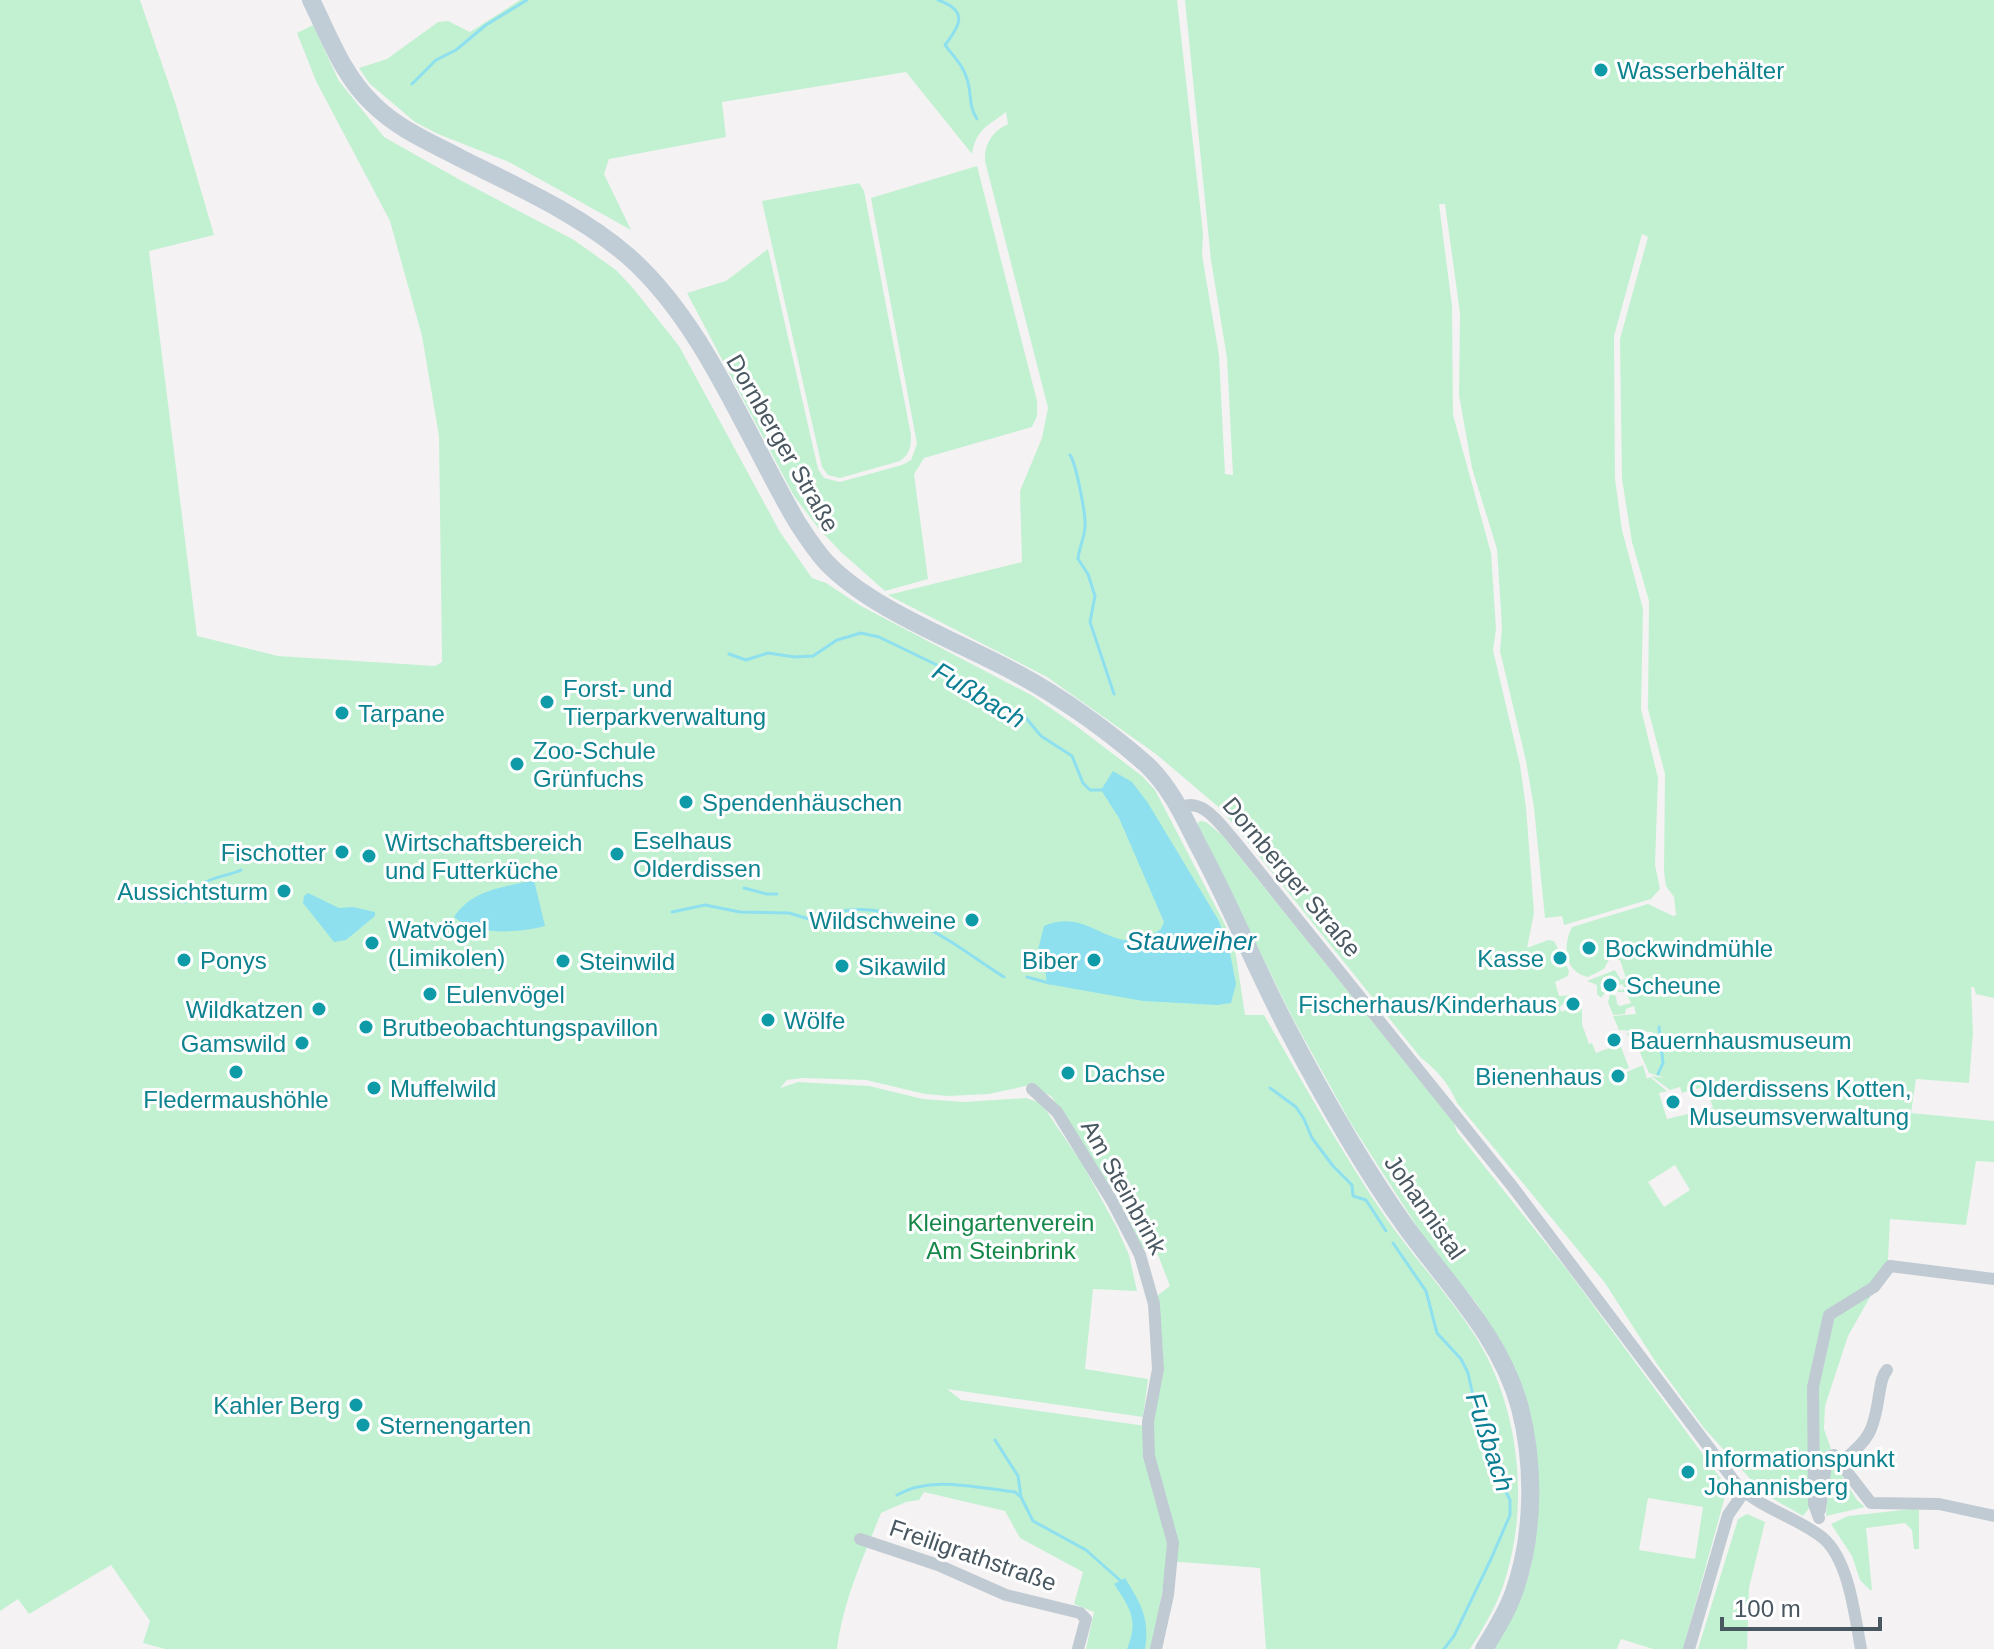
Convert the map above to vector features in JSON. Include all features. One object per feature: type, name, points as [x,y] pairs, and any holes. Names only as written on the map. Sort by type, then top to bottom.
[{"type":"main road","name":"Dornberger Straße","points":[[311,0],[344,67],[370,102],[384,114],[417,136],[562,210],[600,234],[646,273],[689,327],[797,522],[832,567],[879,603],[1051,694],[1146,765],[1162,781],[1179,808]]},
{"type":"main road","name":"Johannistal","points":[[1179,808],[1284,1022],[1331,1107],[1406,1227],[1489,1337],[1514,1388],[1527,1453],[1527,1540],[1513,1595],[1484,1649]]},
{"type":"street","name":"Dornberger Straße","points":[[1179,808],[1189,804],[1200,807],[1234,840],[1521,1198],[1744,1492],[1773,1512],[1814,1532],[1830,1546],[1841,1566],[1861,1649]]},
{"type":"street","name":"Am Steinbrink","points":[[1032,1089],[1057,1112],[1112,1201],[1140,1255],[1154,1304],[1158,1369],[1148,1422],[1149,1456],[1173,1543],[1168,1595],[1156,1649]]},
{"type":"street","points":[[1819,1518],[1814,1504],[1813,1387],[1829,1315],[1874,1287],[1890,1266],[1994,1279]]},
{"type":"street","points":[[1814,1532],[1819,1518],[1826,1464],[1862,1446],[1869,1436],[1877,1412],[1882,1377],[1887,1370]]},
{"type":"street","points":[[1836,1458],[1871,1503],[1939,1504],[1994,1516]]},
{"type":"street","points":[[1689,1649],[1728,1515],[1744,1492]]},
{"type":"street","name":"Freiligrathstraße","points":[[860,1539],[938,1565],[1006,1595],[1080,1613],[1087,1625],[1078,1649]]},
{"type":"green space","name":"Kleingartenverein Am Steinbrink","points":[[0,0],[140,0],[176,105],[214,235],[149,251],[197,636],[278,656],[435,666],[442,662],[439,436],[422,336],[390,221],[316,81],[297,33],[313,25],[339,81],[384,137],[574,240],[616,270],[633,288],[679,346],[780,532],[812,578],[1033,696],[1142,776],[1155,790],[1234,942],[1245,1015],[1264,1015],[1370,1193],[1467,1323],[1491,1365],[1502,1393],[1516,1453],[1517,1514],[1514,1544],[1504,1583],[1492,1612],[1470,1649],[1266,1649],[1260,1568],[1167,1561],[1153,1649],[1086,1649],[1094,1612],[1074,1604],[1083,1572],[1020,1538],[1005,1511],[924,1492],[919,1500],[881,1513],[849,1597],[837,1649],[165,1649],[143,1643],[150,1621],[111,1565],[29,1614],[18,1599],[0,1611]],"holes":[[[803,1078],[866,1080],[925,1094],[949,1096],[989,1094],[1030,1085],[1051,1096],[1075,1131],[1140,1246],[1158,1255],[1170,1286],[1158,1295],[1162,1370],[1153,1427],[961,1400],[947,1389],[1143,1417],[1148,1379],[1085,1369],[1093,1289],[1137,1291],[1129,1255],[1083,1165],[1041,1103],[1026,1098],[964,1102],[923,1099],[869,1086],[798,1082],[780,1088],[787,1080]]]},
{"type":"green space","points":[[520,0],[1177,0],[1203,233],[1202,255],[1219,355],[1225,474],[1233,475],[1227,358],[1211,260],[1185,0],[1994,0],[1994,998],[1976,994],[1974,987],[1971,987],[1973,1032],[1969,1083],[1916,1079],[1911,1113],[1994,1121],[1994,1162],[1976,1161],[1966,1225],[1890,1219],[1888,1260],[1848,1336],[1825,1406],[1824,1429],[1831,1449],[1821,1457],[1817,1498],[1803,1516],[1763,1493],[1704,1428],[1657,1364],[1605,1283],[1222,810],[1156,754],[1047,677],[888,595],[1022,562],[1020,491],[1042,438],[1048,408],[985,161],[990,138],[1008,124],[1006,112],[980,133],[972,154],[906,72],[722,102],[726,137],[609,159],[604,174],[631,230],[509,162],[415,122],[370,84],[359,68],[387,59],[438,22],[448,21],[470,32]],"holes":[[[1439,204],[1445,204],[1460,313],[1459,395],[1472,468],[1497,549],[1502,627],[1500,651],[1534,808],[1545,918],[1562,916],[1564,925],[1651,899],[1660,889],[1655,865],[1658,778],[1641,709],[1643,609],[1622,530],[1615,479],[1614,336],[1642,234],[1648,237],[1620,339],[1622,479],[1632,542],[1649,601],[1648,709],[1665,774],[1664,872],[1666,886],[1674,897],[1676,915],[1648,904],[1572,927],[1567,956],[1574,969],[1588,977],[1604,969],[1610,958],[1620,960],[1626,978],[1621,980],[1615,970],[1587,981],[1597,985],[1597,994],[1601,998],[1605,993],[1601,991],[1603,977],[1619,980],[1618,986],[1622,984],[1625,988],[1621,991],[1618,988],[1617,992],[1626,992],[1631,1003],[1620,1006],[1616,996],[1610,994],[1608,1002],[1613,1015],[1625,1014],[1626,1009],[1634,1006],[1636,1014],[1613,1016],[1619,1030],[1653,1032],[1652,1041],[1640,1040],[1640,1035],[1626,1033],[1637,1046],[1649,1073],[1665,1078],[1651,1076],[1670,1090],[1680,1087],[1682,1093],[1706,1086],[1713,1108],[1667,1119],[1659,1093],[1667,1091],[1650,1077],[1647,1079],[1643,1065],[1617,1079],[1615,1074],[1629,1068],[1620,1044],[1596,1053],[1582,1024],[1582,1005],[1571,1012],[1568,1008],[1562,1012],[1559,1008],[1571,995],[1559,996],[1555,982],[1568,976],[1569,971],[1554,941],[1548,940],[1527,948],[1534,913],[1526,807],[1520,765],[1493,650],[1496,629],[1491,553],[1453,415],[1452,306]],[[1675,1165],[1690,1190],[1664,1207],[1648,1182]]]},
{"type":"green space","points":[[977,166],[1037,401],[1037,416],[1032,427],[924,458],[914,474],[928,579],[885,591],[819,529],[794,496],[687,293],[726,281],[768,249],[818,469],[824,478],[840,482],[902,465],[911,460],[917,444],[871,198]]},
{"type":"green space","points":[[859,183],[864,191],[911,439],[908,453],[900,461],[840,478],[828,475],[822,467],[762,201]]},
{"type":"green space","points":[[1206,822],[1222,835],[1454,1123],[1457,1132],[1568,1271],[1724,1483],[1726,1493],[1683,1649],[1653,1649],[1621,1639],[1617,1649],[1492,1649],[1527,1581],[1531,1566],[1535,1486],[1503,1345],[1477,1304],[1427,1242],[1350,1122],[1291,1015],[1197,824]],"holes":[[[1648,1498],[1703,1507],[1695,1559],[1639,1550]]]},
{"type":"green space","points":[[1830,1465],[1835,1465],[1857,1500],[1865,1507],[1826,1516]]},
{"type":"green space","points":[[1919,1510],[1919,1549],[1914,1549],[1912,1530],[1905,1523],[1866,1528],[1870,1590],[1860,1580],[1852,1556],[1831,1524],[1848,1516]]},
{"type":"green space","points":[[1747,1514],[1765,1522],[1749,1588],[1747,1649],[1698,1649],[1738,1519]]},
{"type":"water","name":"Stauweiher","points":[[1113,771],[1132,782],[1148,803],[1219,921],[1236,984],[1231,1003],[1143,1001],[1047,984],[1045,968],[1034,965],[1044,926],[1076,923],[1129,940],[1144,938],[1161,929],[1164,922],[1119,818],[1101,790]]},
{"type":"water","points":[[534,880],[545,926],[511,931],[485,930],[454,917],[470,900],[480,895]]},
{"type":"water","points":[[308,893],[339,908],[353,907],[375,912],[375,916],[346,940],[334,942],[303,903]]},
{"type":"water","points":[[1125,1578],[1143,1612],[1145,1649],[1127,1649],[1131,1639],[1131,1615],[1114,1584]]},
{"type":"waterway","points":[[412,84],[436,60],[456,50],[486,25],[527,0]]},
{"type":"waterway","points":[[938,0],[948,4],[958,14],[957,26],[945,45],[965,74],[977,119]]},
{"type":"waterway","points":[[1070,455],[1078,478],[1085,520],[1078,559],[1088,574],[1095,596],[1090,622],[1114,694]]},
{"type":"waterway","name":"Fußbach","points":[[729,654],[746,660],[768,653],[813,656],[837,640],[861,633],[879,637],[939,666],[954,682],[1026,718],[1041,736],[1072,756],[1083,783],[1090,790],[1102,790]]},
{"type":"waterway","points":[[185,902],[203,894],[204,883],[241,870]]},
{"type":"waterway","points":[[744,888],[777,894]]},
{"type":"waterway","points":[[672,912],[705,905],[740,912],[789,913],[809,919]]},
{"type":"waterway","points":[[818,915],[864,909],[886,912],[928,928],[1004,977]]},
{"type":"waterway","points":[[1027,977],[1049,983]]},
{"type":"waterway","points":[[1658,1074],[1663,1063],[1659,1027]]},
{"type":"waterway","name":"Fußbach","points":[[1270,1088],[1296,1107],[1312,1138],[1352,1185],[1353,1196],[1366,1200],[1386,1231]]},
{"type":"waterway","name":"Fußbach","points":[[1393,1243],[1426,1291],[1437,1333],[1461,1359],[1468,1373],[1474,1400],[1485,1423],[1495,1470],[1510,1500],[1510,1515],[1491,1559],[1454,1636],[1444,1649]]},
{"type":"waterway","points":[[995,1440],[1018,1476],[1021,1497]]},
{"type":"waterway","points":[[897,1495],[910,1489],[939,1484],[1015,1492],[1021,1497],[1033,1521],[1086,1550],[1122,1582]]},
{"type":"place","name":"Wasserbehälter","points":[[1601,70]]},
{"type":"place","name":"Forst- und Tierparkverwaltung","points":[[547,702]]},
{"type":"place","name":"Tarpane","points":[[342,713]]},
{"type":"place","name":"Zoo-Schule Grünfuchs","points":[[517,764]]},
{"type":"place","name":"Spendenhäuschen","points":[[686,802]]},
{"type":"place","name":"Fischotter","points":[[342,852]]},
{"type":"place","name":"Eselhaus Olderdissen","points":[[617,854]]},
{"type":"place","name":"Wirtschaftsbereich und Futterküche","points":[[369,856]]},
{"type":"place","name":"Aussichtsturm","points":[[284,891]]},
{"type":"place","name":"Wildschweine","points":[[972,920]]},
{"type":"place","name":"Watvögel (Limikolen)","points":[[372,943]]},
{"type":"place","name":"Bockwindmühle","points":[[1589,948]]},
{"type":"place","name":"Kasse","points":[[1560,958]]},
{"type":"place","name":"Ponys","points":[[184,960]]},
{"type":"place","name":"Biber","points":[[1094,960]]},
{"type":"place","name":"Steinwild","points":[[563,961]]},
{"type":"place","name":"Sikawild","points":[[842,966]]},
{"type":"place","name":"Scheune","points":[[1610,985]]},
{"type":"place","name":"Eulenvögel","points":[[430,994]]},
{"type":"place","name":"Fischerhaus/Kinderhaus","points":[[1573,1004]]},
{"type":"place","name":"Wildkatzen","points":[[319,1009]]},
{"type":"place","name":"Wölfe","points":[[768,1020]]},
{"type":"place","name":"Brutbeobachtungspavillon","points":[[366,1027]]},
{"type":"place","name":"Bauernhausmuseum","points":[[1614,1040]]},
{"type":"place","name":"Gamswild","points":[[302,1043]]},
{"type":"place","name":"Fledermaushöhle","points":[[236,1072]]},
{"type":"place","name":"Dachse","points":[[1068,1073]]},
{"type":"place","name":"Bienenhaus","points":[[1618,1076]]},
{"type":"place","name":"Muffelwild","points":[[374,1088]]},
{"type":"place","name":"Olderdissens Kotten, Museumsverwaltung","points":[[1673,1102]]},
{"type":"place","name":"Kahler Berg","points":[[356,1405]]},
{"type":"place","name":"Sternengarten","points":[[363,1425]]},
{"type":"place","name":"Informationspunkt Johannisberg","points":[[1688,1472]]}]
